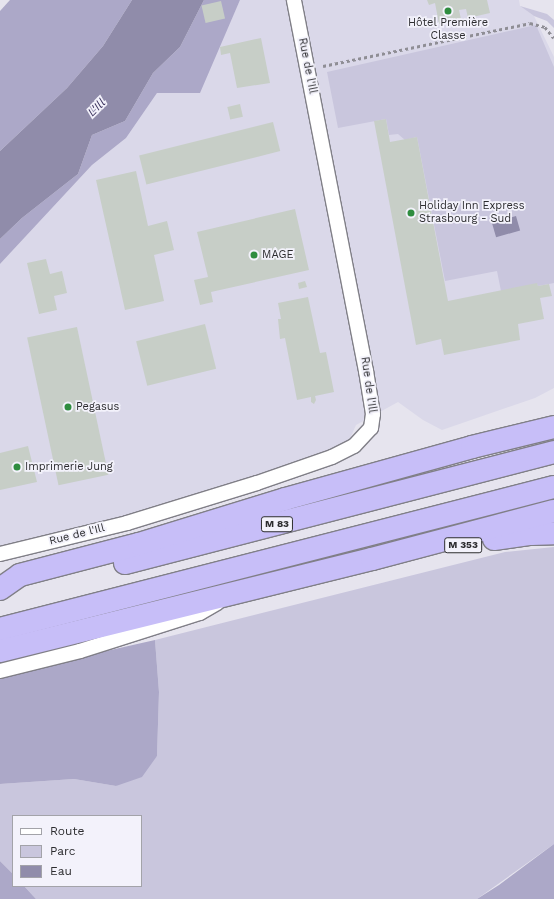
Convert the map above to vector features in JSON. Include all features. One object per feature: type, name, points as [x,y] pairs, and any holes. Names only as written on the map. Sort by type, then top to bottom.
[{"type":"highway","points":[[472,447],[554,413]]},
{"type":"highway","points":[[0,589],[20,575],[139,544],[285,499],[472,447],[554,427]]},
{"type":"highway","name":"M 83","points":[[0,594],[554,452]]},
{"type":"highway","points":[[0,629],[554,487]]},
{"type":"highway","points":[[0,651],[372,559],[554,511]]},
{"type":"highway","name":"M 353","points":[[372,559],[431,553],[505,536],[554,533]]},
{"type":"street","name":"Rue de l'Ill","points":[[0,554],[127,523],[257,483],[332,457],[354,446],[371,428],[373,414],[366,371],[294,0]]},
{"type":"street","points":[[0,671],[80,651],[200,613],[235,593]]},
{"type":"path","points":[[308,69],[530,23],[545,27],[554,38]]},
{"type":"shaded area","points":[[10,0],[132,0],[103,46],[67,88],[0,151],[0,11]]},
{"type":"shaded area","points":[[204,0],[240,0],[200,93],[157,93],[126,138],[92,165],[0,264],[0,239],[22,218],[78,174],[92,135],[125,121],[153,73],[180,47]]},
{"type":"shaded area","points":[[240,0],[519,0],[520,6],[534,16],[554,57],[554,388],[535,398],[442,430],[423,420],[398,402],[356,425],[349,441],[333,450],[140,517],[0,550],[0,264],[92,165],[126,138],[157,93],[227,29]]},
{"type":"shaded area","points":[[155,640],[159,692],[157,756],[142,777],[116,786],[74,779],[0,784],[0,675]]},
{"type":"shaded area","points":[[554,844],[554,899],[477,899],[499,885]]},
{"type":"shaded area","points":[[0,861],[12,873],[12,887],[25,887],[36,899],[0,899]]},
{"type":"green space","points":[[520,6],[547,14],[554,20],[554,28],[547,21],[534,16]]},
{"type":"green space","points":[[536,25],[554,67],[554,283],[538,286],[537,284],[501,291],[497,271],[445,281],[417,137],[405,140],[398,134],[389,135],[386,119],[338,128],[327,72]]},
{"type":"green space","points":[[554,547],[554,844],[477,899],[36,899],[25,887],[142,887],[142,815],[12,815],[12,873],[0,861],[0,784],[74,779],[116,786],[157,756],[159,692],[155,640],[505,552]]},
{"type":"water","name":"L'Ill","points":[[132,0],[204,0],[180,47],[153,73],[125,121],[92,135],[78,174],[22,218],[0,239],[0,151],[67,88],[103,46]]},
{"type":"water","points":[[516,216],[520,230],[496,237],[492,223]]},
{"type":"building","name":"Hôtel Première Classe","points":[[427,0],[487,0],[490,13],[468,18],[466,9],[459,10],[461,19],[439,24],[435,3],[429,5]]},
{"type":"building","points":[[221,1],[225,19],[206,23],[202,5]]},
{"type":"building","points":[[261,38],[270,83],[237,88],[230,53],[221,55],[220,47]]},
{"type":"building","points":[[240,104],[243,117],[230,120],[227,107]]},
{"type":"building","name":"Holiday Inn Express Strasbourg - Sud","points":[[386,119],[390,142],[417,137],[448,301],[537,283],[538,286],[549,284],[552,296],[540,298],[544,319],[518,324],[520,340],[444,355],[441,339],[416,345],[374,121]]},
{"type":"building","points":[[273,122],[280,151],[146,184],[139,155]]},
{"type":"building","points":[[136,171],[148,226],[167,221],[174,250],[154,255],[164,301],[125,310],[96,180]]},
{"type":"building","name":"MAGE","points":[[295,209],[309,270],[211,292],[213,302],[200,305],[194,280],[208,277],[197,232]]},
{"type":"building","points":[[46,259],[50,274],[62,271],[67,293],[54,296],[57,310],[39,314],[27,263]]},
{"type":"building","points":[[305,281],[307,287],[299,289],[298,283]]},
{"type":"building","points":[[308,297],[320,353],[326,352],[334,392],[315,396],[316,400],[314,404],[311,402],[311,397],[297,400],[285,338],[280,339],[278,319],[281,319],[278,303]]},
{"type":"building","points":[[205,324],[216,369],[147,386],[136,341]]},
{"type":"building","name":"Pegasus","points":[[77,327],[108,475],[59,485],[27,338]]},
{"type":"building","name":"Imprimerie Jung","points":[[28,446],[37,482],[0,490],[0,453]]},
{"type":"place","name":"Hôtel Première Classe","points":[[448,11]]},
{"type":"place","name":"Holiday Inn Express Strasbourg - Sud","points":[[411,213]]},
{"type":"place","name":"MAGE","points":[[254,255]]},
{"type":"place","name":"Pegasus","points":[[68,407]]},
{"type":"place","name":"Imprimerie Jung","points":[[17,467]]}]
